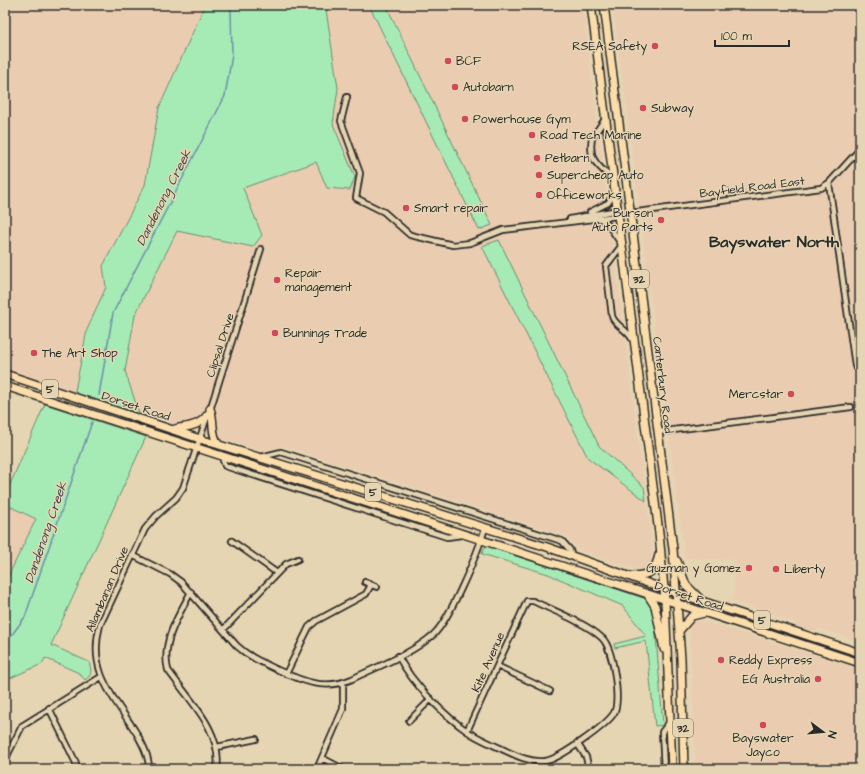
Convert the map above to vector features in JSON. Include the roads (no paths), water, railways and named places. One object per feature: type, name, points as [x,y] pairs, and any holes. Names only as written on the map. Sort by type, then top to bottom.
[{"type":"main road","name":"Canterbury Road","points":[[591,5],[607,117],[638,363],[664,588],[669,671],[672,769]]},
{"type":"main road","name":"Canterbury Road","points":[[604,5],[673,549],[678,604],[684,769]]},
{"type":"main road","points":[[594,28],[606,23]]},
{"type":"main road","points":[[618,213],[630,213]]},
{"type":"main road","points":[[638,363],[649,361]]},
{"type":"main road","name":"Dorset Road","points":[[5,374],[200,439],[571,555],[664,588],[860,653]]},
{"type":"main road","name":"Dorset Road","points":[[5,386],[482,539],[648,595],[860,662]]},
{"type":"main road","points":[[172,429],[194,426],[202,421],[209,412],[212,413],[212,433],[218,444]]},
{"type":"main road","points":[[673,549],[686,585],[700,599]]},
{"type":"main road","points":[[629,576],[647,575],[652,571],[657,563],[660,552]]},
{"type":"main road","points":[[648,595],[655,606],[669,671]]},
{"type":"main road","points":[[679,631],[692,616],[704,613]]},
{"type":"street","points":[[347,98],[341,121],[360,173],[356,198],[384,212],[410,235],[435,242],[459,245],[470,243],[503,230],[559,222],[587,214],[608,203],[616,192]]},
{"type":"street","points":[[607,117],[593,135],[591,142],[595,163],[614,180]]},
{"type":"street","name":"Bayfield Road East","points":[[630,213],[821,188],[829,183],[860,148]]},
{"type":"street","points":[[829,183],[855,366],[860,371]]},
{"type":"street","points":[[569,220],[600,218],[618,213]]},
{"type":"street","points":[[587,214],[618,213]]},
{"type":"street","points":[[600,218],[609,226],[622,245],[606,266],[611,313],[614,321],[629,334],[636,348]]},
{"type":"street","name":"Clipsal Drive","points":[[197,447],[261,250]]},
{"type":"street","points":[[658,432],[851,408]]},
{"type":"street","name":"Allambanan Drive","points":[[149,769],[147,756],[141,742],[101,677],[96,657],[96,641],[100,625],[145,529],[150,522],[172,502],[183,488],[197,447]]},
{"type":"street","points":[[261,457],[282,452],[562,541],[570,550],[571,555]]},
{"type":"street","points":[[400,490],[408,503]]},
{"type":"street","points":[[132,555],[170,574],[191,592],[237,646],[248,655],[307,683],[343,683],[427,640],[444,622],[482,539],[485,528]]},
{"type":"street","points":[[232,541],[277,573]]},
{"type":"street","points":[[223,630],[277,573],[290,562],[298,559]]},
{"type":"street","points":[[365,582],[377,587]]},
{"type":"street","points":[[286,674],[309,627],[316,621],[366,594],[371,585]]},
{"type":"street","points":[[191,592],[171,633],[166,648],[165,659],[168,670],[213,733],[217,747],[217,769]]},
{"type":"street","name":"Kite Avenue","points":[[467,731],[527,602],[533,601],[590,629],[602,637],[609,649],[614,674],[616,708],[604,724],[578,743]]},
{"type":"street","points":[[398,656],[409,675],[431,698],[467,731],[514,754],[539,762],[552,760],[578,743],[586,757],[589,769]]},
{"type":"street","points":[[497,666],[550,691]]},
{"type":"street","points":[[5,760],[22,726],[101,677]]},
{"type":"street","points":[[317,769],[343,708],[343,683]]},
{"type":"street","points":[[409,721],[431,698]]},
{"type":"street","points":[[49,708],[76,763],[76,769]]},
{"type":"street","name":"Canterbury Road","points":[[664,769],[662,732],[670,721]]},
{"type":"street","points":[[217,747],[256,739]]},
{"type":"street","points":[[322,758],[343,769]]},
{"type":"waterway","name":"Dandenong Creek","points":[[99,395],[113,313],[225,96],[232,55],[231,10],[229,5]]},
{"type":"waterway","name":"Dandenong Creek","points":[[5,644],[25,617],[92,422]]},
{"type":"place","name":"RSEA Safety","points":[[655,46]]},
{"type":"place","name":"BCF","points":[[448,61]]},
{"type":"place","name":"Autobarn","points":[[455,87]]},
{"type":"place","name":"Subway","points":[[643,108]]},
{"type":"place","name":"Powerhouse Gym","points":[[465,119]]},
{"type":"place","name":"Road Tech Marine","points":[[532,135]]},
{"type":"place","name":"Petbarn","points":[[537,158]]},
{"type":"place","name":"Supercheap Auto","points":[[539,175]]},
{"type":"place","name":"Officeworks","points":[[539,195]]},
{"type":"place","name":"Smart repair","points":[[406,208]]},
{"type":"place","name":"Burson Auto Parts","points":[[661,220]]},
{"type":"place","name":"Repair management","points":[[277,280]]},
{"type":"place","name":"Bunnings Trade","points":[[275,333]]},
{"type":"place","name":"The Art Shop","points":[[34,353]]},
{"type":"place","name":"Mercstar","points":[[791,394]]},
{"type":"place","name":"Guzman y Gomez","points":[[749,568]]},
{"type":"place","name":"Liberty","points":[[776,569]]},
{"type":"place","name":"Reddy Express","points":[[721,660]]},
{"type":"place","name":"EG Australia","points":[[818,679]]},
{"type":"place","name":"Bayswater Jayco","points":[[763,725]]},
{"type":"district","name":"Bayswater North","points":[[774,241]]}]
